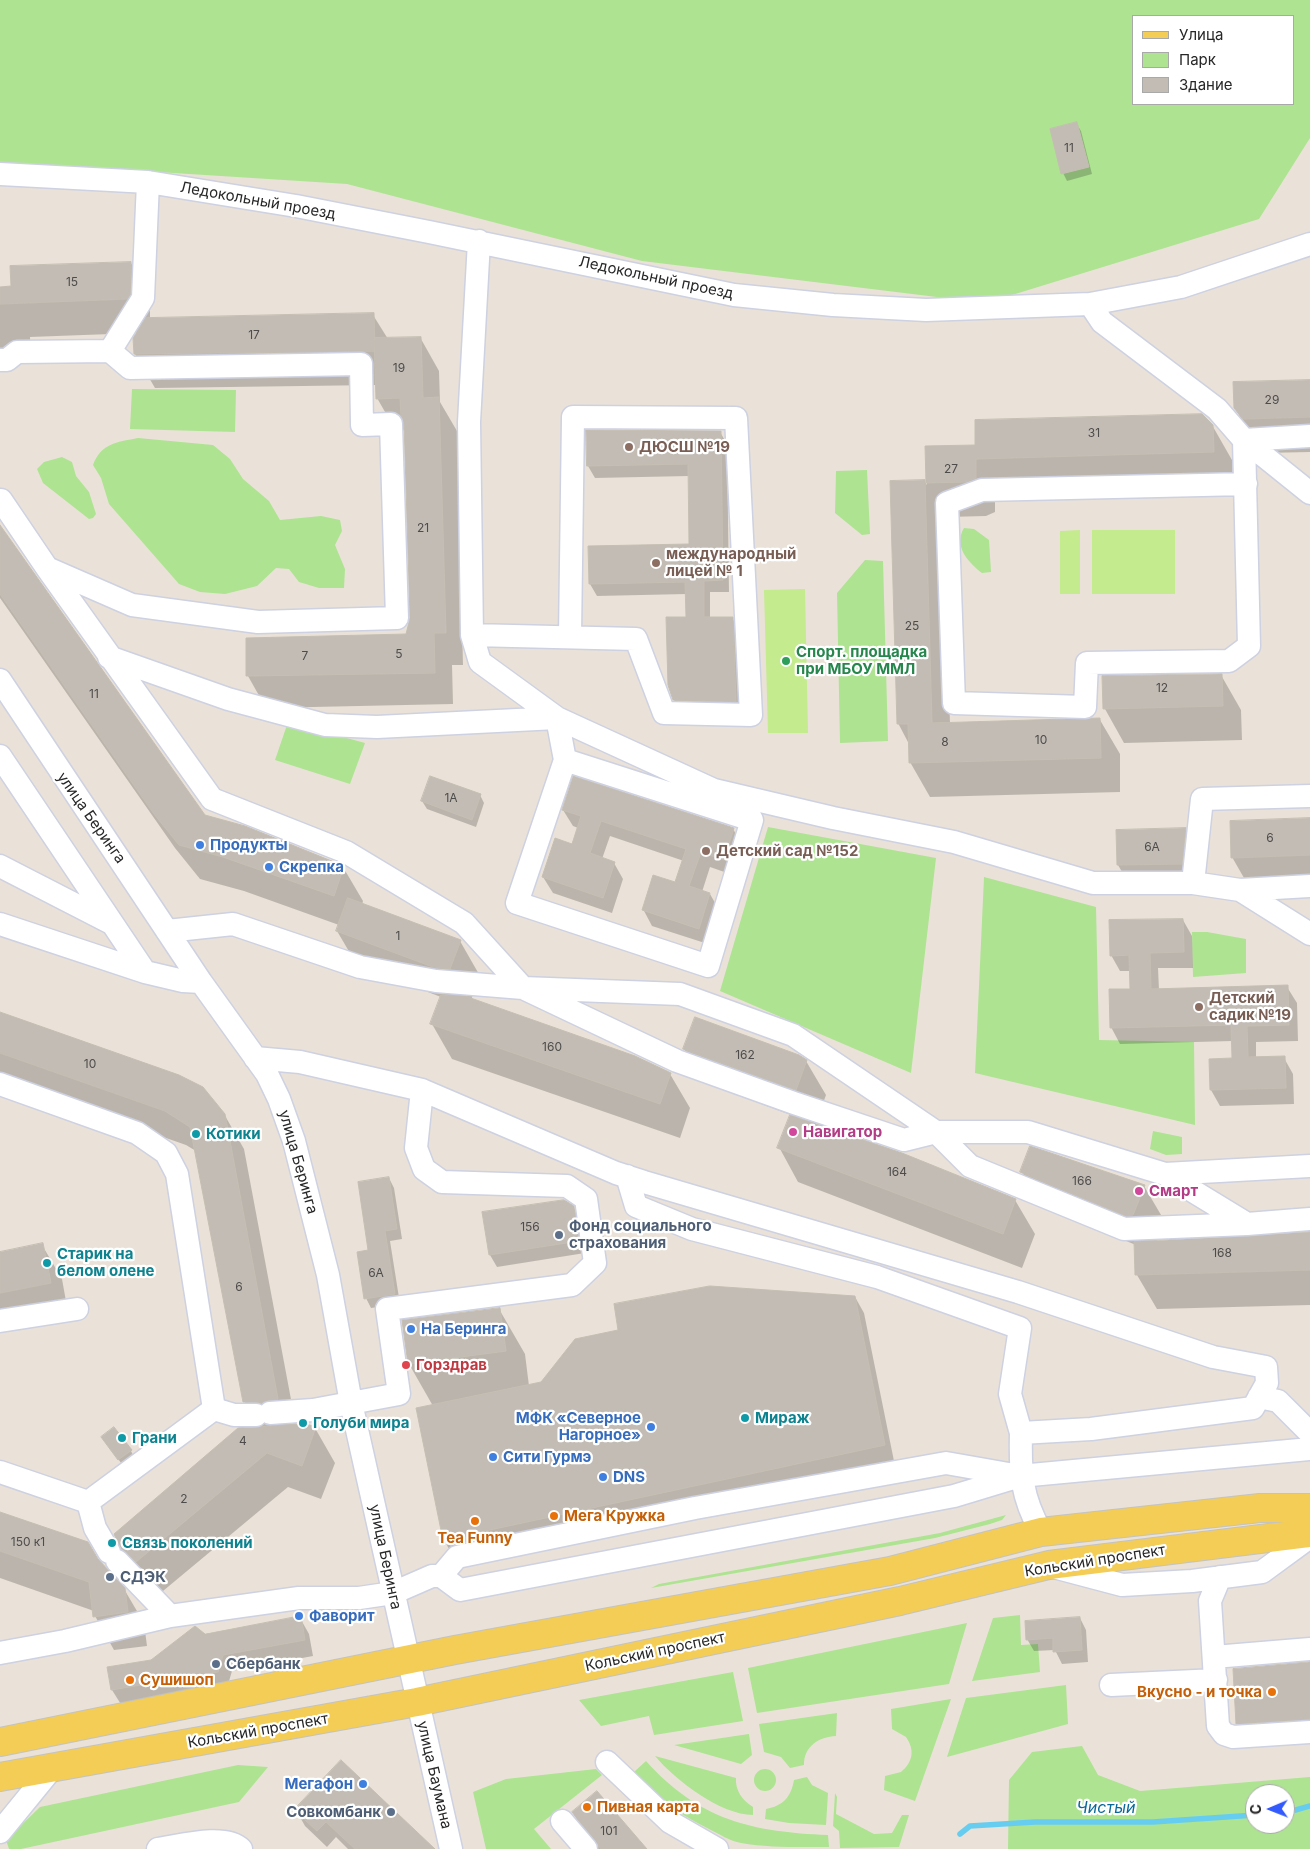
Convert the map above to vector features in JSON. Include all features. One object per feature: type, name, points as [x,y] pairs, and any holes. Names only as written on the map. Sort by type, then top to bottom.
[{"type":"main road","points":[[1260,1508],[1273,1516],[1274,1522],[1270,1530],[1260,1537]]},
{"type":"main road","points":[[0,1742],[408,1660],[890,1571],[1040,1532],[1260,1508],[1310,1508]]},
{"type":"main road","name":"Кольский проспект","points":[[0,1777],[417,1702],[900,1601],[1049,1565],[1260,1537],[1310,1533]]},
{"type":"street","name":"Ледокольный проезд","points":[[0,174],[148,182],[296,206],[479,241],[734,295],[823,304],[926,310],[1090,304],[1181,287],[1310,244]]},
{"type":"street","points":[[110,351],[143,298],[148,182]]},
{"type":"street","points":[[479,241],[469,422],[472,635],[480,662],[557,718],[714,790],[834,818],[954,842],[1093,883],[1193,883],[1240,890],[1310,886]]},
{"type":"street","points":[[1090,304],[1102,322],[1217,408],[1244,440],[1310,493]]},
{"type":"street","points":[[0,360],[7,360],[17,352],[110,351],[130,368],[361,364],[362,425],[391,424],[397,618],[258,622],[132,605],[47,568]]},
{"type":"street","points":[[472,635],[636,639],[664,714],[751,715],[736,418],[573,417],[570,636]]},
{"type":"street","points":[[1244,440],[1310,436]]},
{"type":"street","points":[[1244,440],[1246,484],[1249,646],[1229,661],[1087,663],[1085,707],[954,703],[947,503],[982,490],[1246,484]]},
{"type":"street","points":[[1,500],[109,657],[212,799],[346,852],[464,923],[524,988],[678,1061],[794,1104],[904,1140],[936,1132],[1028,1132],[1165,1174],[1247,1224]]},
{"type":"street","points":[[109,657],[228,699],[325,726],[377,728],[557,718]]},
{"type":"street","name":"улица Беринга","points":[[0,680],[201,982],[255,1058],[279,1099],[294,1141],[328,1275],[351,1403],[417,1702]]},
{"type":"street","points":[[557,718],[565,760],[517,903],[708,966],[752,820],[565,760]]},
{"type":"street","points":[[0,756],[145,972]]},
{"type":"street","points":[[1193,883],[1202,799],[1310,796]]},
{"type":"street","points":[[0,866],[112,923]]},
{"type":"street","points":[[1240,890],[1310,934]]},
{"type":"street","points":[[0,924],[145,972],[183,981],[201,982]]},
{"type":"street","points":[[167,931],[233,924],[360,966],[436,981],[524,988],[680,994],[793,1035],[936,1132],[970,1166],[1124,1228],[1247,1224],[1310,1219]]},
{"type":"street","points":[[255,1058],[300,1062],[422,1090],[627,1176],[1018,1292],[1213,1357],[1266,1368],[1267,1383],[1253,1408],[1090,1429],[1021,1434]]},
{"type":"street","points":[[0,1084],[137,1133],[166,1153],[177,1174],[214,1409]]},
{"type":"street","points":[[214,1409],[234,1415],[313,1410],[400,1394],[387,1309],[572,1286],[594,1263],[586,1199],[567,1186],[442,1182],[424,1169],[416,1148],[422,1090]]},
{"type":"street","points":[[1165,1174],[1310,1166]]},
{"type":"street","points":[[627,1176],[636,1206],[692,1229],[877,1277],[1020,1328],[1010,1394],[1021,1434],[1020,1476],[1031,1514],[1040,1532]]},
{"type":"street","points":[[0,1321],[78,1309]]},
{"type":"street","points":[[1259,1397],[1278,1401],[1310,1433]]},
{"type":"street","points":[[88,1502],[214,1409]]},
{"type":"street","points":[[0,1653],[66,1641],[170,1616],[299,1598],[359,1598],[393,1593],[432,1576],[441,1576],[460,1590],[954,1496],[1020,1476],[1310,1448]]},
{"type":"street","points":[[441,1576],[457,1557],[695,1508],[946,1463],[1020,1476]]},
{"type":"street","points":[[0,1472],[88,1502]]},
{"type":"street","points":[[88,1502],[94,1528],[113,1557],[170,1616]]},
{"type":"street","points":[[1049,1565],[1122,1585],[1192,1581],[1262,1572],[1310,1537]]},
{"type":"street","points":[[1220,1577],[1210,1601],[1218,1726],[1224,1734],[1233,1737],[1310,1732]]},
{"type":"street","points":[[1192,1581],[1210,1601]]},
{"type":"street","points":[[1214,1657],[1310,1650]]},
{"type":"street","points":[[1111,1685],[1216,1680]]},
{"type":"street","name":"улица Баумана","points":[[417,1702],[450,1849]]},
{"type":"street","points":[[606,1762],[670,1822],[717,1849]]},
{"type":"street","points":[[0,1832],[53,1767]]},
{"type":"street","points":[[562,1821],[586,1849]]},
{"type":"street","points":[[158,1849],[210,1840],[238,1845],[242,1849]]},
{"type":"green space","points":[[0,0],[1310,0],[1310,138],[1259,219],[986,303],[642,261],[347,184],[0,162]]},
{"type":"green space","points":[[132,389],[236,390],[235,432],[130,429]]},
{"type":"green space","points":[[138,438],[213,445],[230,459],[243,479],[269,501],[280,520],[321,516],[340,520],[342,531],[335,545],[345,569],[344,588],[319,588],[299,582],[289,569],[276,568],[257,586],[225,594],[200,592],[179,584],[109,504],[101,478],[93,465],[96,458],[105,448],[117,442]]},
{"type":"green space","points":[[62,457],[72,462],[76,476],[89,492],[96,514],[93,518],[89,519],[43,483],[37,469],[44,462]]},
{"type":"green space","points":[[867,470],[870,534],[862,535],[835,513],[836,471]]},
{"type":"green space","points":[[964,528],[974,529],[989,540],[991,572],[982,573],[967,559],[960,541]]},
{"type":"green space","points":[[1080,530],[1080,594],[1060,594],[1060,531]]},
{"type":"green space","points":[[1092,530],[1175,530],[1175,594],[1092,594]]},
{"type":"green space","points":[[865,560],[883,561],[888,741],[840,743],[837,593]]},
{"type":"green space","name":"Спорт. площадка при МБОУ ММЛ","points":[[805,589],[808,733],[768,733],[764,590]]},
{"type":"green space","points":[[288,722],[365,743],[350,784],[275,760]]},
{"type":"green space","points":[[768,827],[936,858],[911,1073],[720,991]]},
{"type":"green space","points":[[984,877],[1096,907],[1099,1040],[1194,1042],[1195,1125],[975,1073]]},
{"type":"green space","points":[[1192,932],[1207,932],[1246,939],[1246,973],[1193,977]]},
{"type":"green space","points":[[1153,1131],[1182,1137],[1182,1154],[1166,1155],[1150,1149]]},
{"type":"green space","points":[[1006,1515],[1002,1520],[990,1524],[935,1538],[651,1588],[659,1584],[940,1533]]},
{"type":"green space","points":[[1020,1615],[1021,1645],[1038,1644],[1040,1672],[972,1681],[993,1618]]},
{"type":"green space","points":[[967,1623],[949,1684],[757,1713],[748,1668]]},
{"type":"green space","points":[[733,1672],[743,1721],[654,1735],[649,1716],[601,1726],[579,1700]]},
{"type":"green space","points":[[1066,1685],[1068,1724],[947,1757],[966,1698]]},
{"type":"green space","points":[[951,1699],[915,1801],[884,1790],[885,1776],[901,1772],[908,1764],[912,1751],[906,1737],[892,1729],[891,1709]]},
{"type":"green space","points":[[837,1713],[836,1736],[824,1738],[814,1744],[807,1753],[804,1765],[790,1768],[781,1757],[764,1752],[759,1724]]},
{"type":"green space","points":[[749,1734],[752,1755],[741,1764],[674,1745]]},
{"type":"green space","points":[[1082,1746],[1098,1775],[1140,1791],[1310,1777],[1310,1849],[1008,1849],[1009,1780],[1032,1752]]},
{"type":"green space","points":[[655,1756],[736,1778],[738,1791],[753,1807],[753,1815],[740,1813],[713,1803],[686,1785]]},
{"type":"green space","points":[[646,1761],[666,1781],[686,1797],[707,1810],[751,1826],[828,1835],[829,1847],[763,1846],[733,1841],[697,1823],[668,1805],[634,1772]]},
{"type":"green space","points":[[238,1765],[268,1767],[239,1802],[21,1849],[9,1849],[6,1840],[40,1807]]},
{"type":"green space","points":[[596,1769],[602,1775],[534,1829],[551,1849],[486,1849],[473,1792],[506,1779]]},
{"type":"green space","points":[[765,1769],[773,1772],[776,1780],[773,1788],[765,1791],[757,1788],[754,1780],[757,1772]]},
{"type":"green space","points":[[807,1777],[812,1785],[828,1793],[826,1825],[789,1823],[765,1819],[766,1809],[777,1806],[785,1800],[791,1791],[794,1780]]},
{"type":"green space","points":[[835,1793],[837,1797],[836,1814],[874,1834],[892,1833],[902,1815],[909,1815],[899,1847],[840,1848],[839,1831],[833,1826]]},
{"type":"building","points":[[1077,122],[1089,167],[1061,174],[1050,129]]},
{"type":"building","points":[[131,262],[130,294],[127,299],[0,304],[0,287],[11,286],[10,266]]},
{"type":"building","points":[[374,313],[375,351],[134,354],[133,338],[146,318]]},
{"type":"building","points":[[421,337],[423,398],[439,397],[446,633],[434,633],[435,673],[246,676],[246,638],[406,634],[410,618],[404,424],[401,416],[400,398],[376,399],[374,338]]},
{"type":"building","points":[[1310,380],[1310,417],[1243,419],[1234,408],[1233,382]]},
{"type":"building","points":[[1202,414],[1213,425],[1214,452],[976,459],[976,478],[965,482],[926,483],[925,446],[975,445],[975,420]]},
{"type":"building","name":"международный лицей № 1","points":[[586,430],[721,431],[723,580],[704,581],[704,617],[733,617],[736,702],[673,700],[668,685],[666,617],[686,617],[685,582],[589,584],[588,546],[689,544],[688,464],[587,466]]},
{"type":"building","points":[[925,480],[932,723],[1100,718],[1101,758],[909,763],[908,724],[897,724],[890,481]]},
{"type":"building","points":[[0,525],[205,815],[245,826],[344,866],[334,896],[223,857],[179,845],[154,814],[0,594]]},
{"type":"building","points":[[1222,674],[1223,706],[1103,709],[1102,676]]},
{"type":"building","points":[[430,776],[481,794],[472,820],[421,801]]},
{"type":"building","name":"Детский сад №152","points":[[573,776],[734,828],[724,860],[701,852],[689,886],[710,893],[699,929],[642,910],[653,875],[675,882],[686,849],[601,821],[590,853],[615,862],[603,898],[542,877],[555,838],[572,844],[581,816],[562,810]]},
{"type":"building","points":[[1310,818],[1310,855],[1231,858],[1230,821]]},
{"type":"building","points":[[1186,828],[1182,864],[1117,865],[1116,830]]},
{"type":"building","points":[[348,898],[461,940],[450,969],[433,967],[336,931]]},
{"type":"building","name":"Детский садик №19","points":[[1183,919],[1184,952],[1150,953],[1151,989],[1288,985],[1289,1025],[1247,1026],[1248,1057],[1285,1056],[1286,1088],[1210,1090],[1209,1059],[1232,1058],[1231,1025],[1110,1028],[1109,989],[1130,989],[1129,955],[1110,956],[1109,920]]},
{"type":"building","points":[[441,995],[465,996],[635,1056],[671,1073],[660,1104],[430,1024]]},
{"type":"building","points":[[0,1012],[179,1075],[203,1087],[225,1114],[278,1399],[262,1403],[243,1402],[190,1127],[165,1111],[0,1053]]},
{"type":"building","points":[[695,1017],[799,1055],[807,1060],[796,1090],[683,1049]]},
{"type":"building","points":[[790,1115],[902,1153],[1016,1199],[1003,1234],[777,1148]]},
{"type":"building","points":[[1030,1146],[1145,1185],[1133,1215],[1126,1216],[1020,1172]]},
{"type":"building","points":[[389,1177],[397,1229],[385,1231],[395,1294],[364,1299],[357,1252],[368,1250],[358,1182]]},
{"type":"building","points":[[564,1200],[574,1206],[579,1241],[489,1255],[482,1212]]},
{"type":"building","points":[[1310,1232],[1310,1270],[1135,1275],[1134,1242]]},
{"type":"building","points":[[43,1243],[51,1283],[0,1293],[0,1252]]},
{"type":"building","name":"МФК «Северное Нагорное»","points":[[710,1286],[855,1296],[885,1445],[443,1540],[416,1408],[541,1382],[575,1339],[618,1330],[614,1304]]},
{"type":"building","points":[[500,1308],[506,1351],[408,1364],[402,1320]]},
{"type":"building","points":[[306,1424],[316,1427],[302,1466],[267,1453],[136,1562],[121,1549],[114,1534],[238,1428]]},
{"type":"building","points":[[114,1427],[132,1450],[118,1460],[101,1437]]},
{"type":"building","points":[[0,1512],[88,1542],[98,1559],[125,1588],[128,1612],[93,1617],[89,1582],[0,1551]]},
{"type":"building","points":[[301,1616],[305,1640],[223,1655],[218,1672],[111,1690],[107,1667],[151,1660],[195,1626],[205,1634]]},
{"type":"building","points":[[1080,1617],[1082,1650],[1053,1652],[1053,1638],[1026,1640],[1025,1621]]},
{"type":"building","name":"Вкусно - и точка","points":[[1310,1662],[1310,1719],[1236,1724],[1233,1669]]},
{"type":"building","points":[[341,1760],[435,1849],[355,1849],[326,1822],[317,1831],[294,1810]]},
{"type":"building","points":[[597,1791],[647,1849],[601,1849],[572,1812]]},
{"type":"waterway","name":"Чистый","points":[[1295,1810],[1310,1806]]},
{"type":"waterway","name":"Чистый","points":[[960,1834],[970,1826],[1035,1822],[1153,1822],[1245,1816]]},
{"type":"place","name":"ДЮСШ №19","points":[[629,447]]},
{"type":"place","name":"международный лицей № 1","points":[[656,563]]},
{"type":"place","name":"Спорт. площадка при МБОУ ММЛ","points":[[786,661]]},
{"type":"place","name":"Продукты","points":[[200,845]]},
{"type":"place","name":"Детский сад №152","points":[[706,851]]},
{"type":"place","name":"Скрепка","points":[[269,867]]},
{"type":"place","name":"Детский садик №19","points":[[1199,1007]]},
{"type":"place","name":"Навигатор","points":[[793,1132]]},
{"type":"place","name":"Котики","points":[[196,1134]]},
{"type":"place","name":"Смарт","points":[[1139,1191]]},
{"type":"place","name":"Фонд социального страхования","points":[[559,1235]]},
{"type":"place","name":"Старик на белом олене","points":[[47,1263]]},
{"type":"place","name":"На Беринга","points":[[411,1329]]},
{"type":"place","name":"Горздрав","points":[[406,1365]]},
{"type":"place","name":"Мираж","points":[[745,1418]]},
{"type":"place","name":"Голуби мира","points":[[303,1423]]},
{"type":"place","name":"МФК «Северное Нагорное»","points":[[651,1427]]},
{"type":"place","name":"Грани","points":[[122,1438]]},
{"type":"place","name":"Сити Гурмэ","points":[[493,1457]]},
{"type":"place","name":"DNS","points":[[603,1477]]},
{"type":"place","name":"Мега Кружка","points":[[554,1516]]},
{"type":"place","name":"Tea Funny","points":[[475,1521]]},
{"type":"place","name":"Связь поколений","points":[[112,1543]]},
{"type":"place","name":"СДЭК","points":[[110,1577]]},
{"type":"place","name":"Фаворит","points":[[299,1616]]},
{"type":"place","name":"Сбербанк","points":[[216,1664]]},
{"type":"place","name":"Сушишоп","points":[[130,1680]]},
{"type":"place","name":"Вкусно - и точка","points":[[1272,1692]]},
{"type":"place","name":"Мегафон","points":[[363,1784]]},
{"type":"place","name":"Пивная карта","points":[[587,1807]]},
{"type":"place","name":"Совкомбанк","points":[[391,1812]]}]
